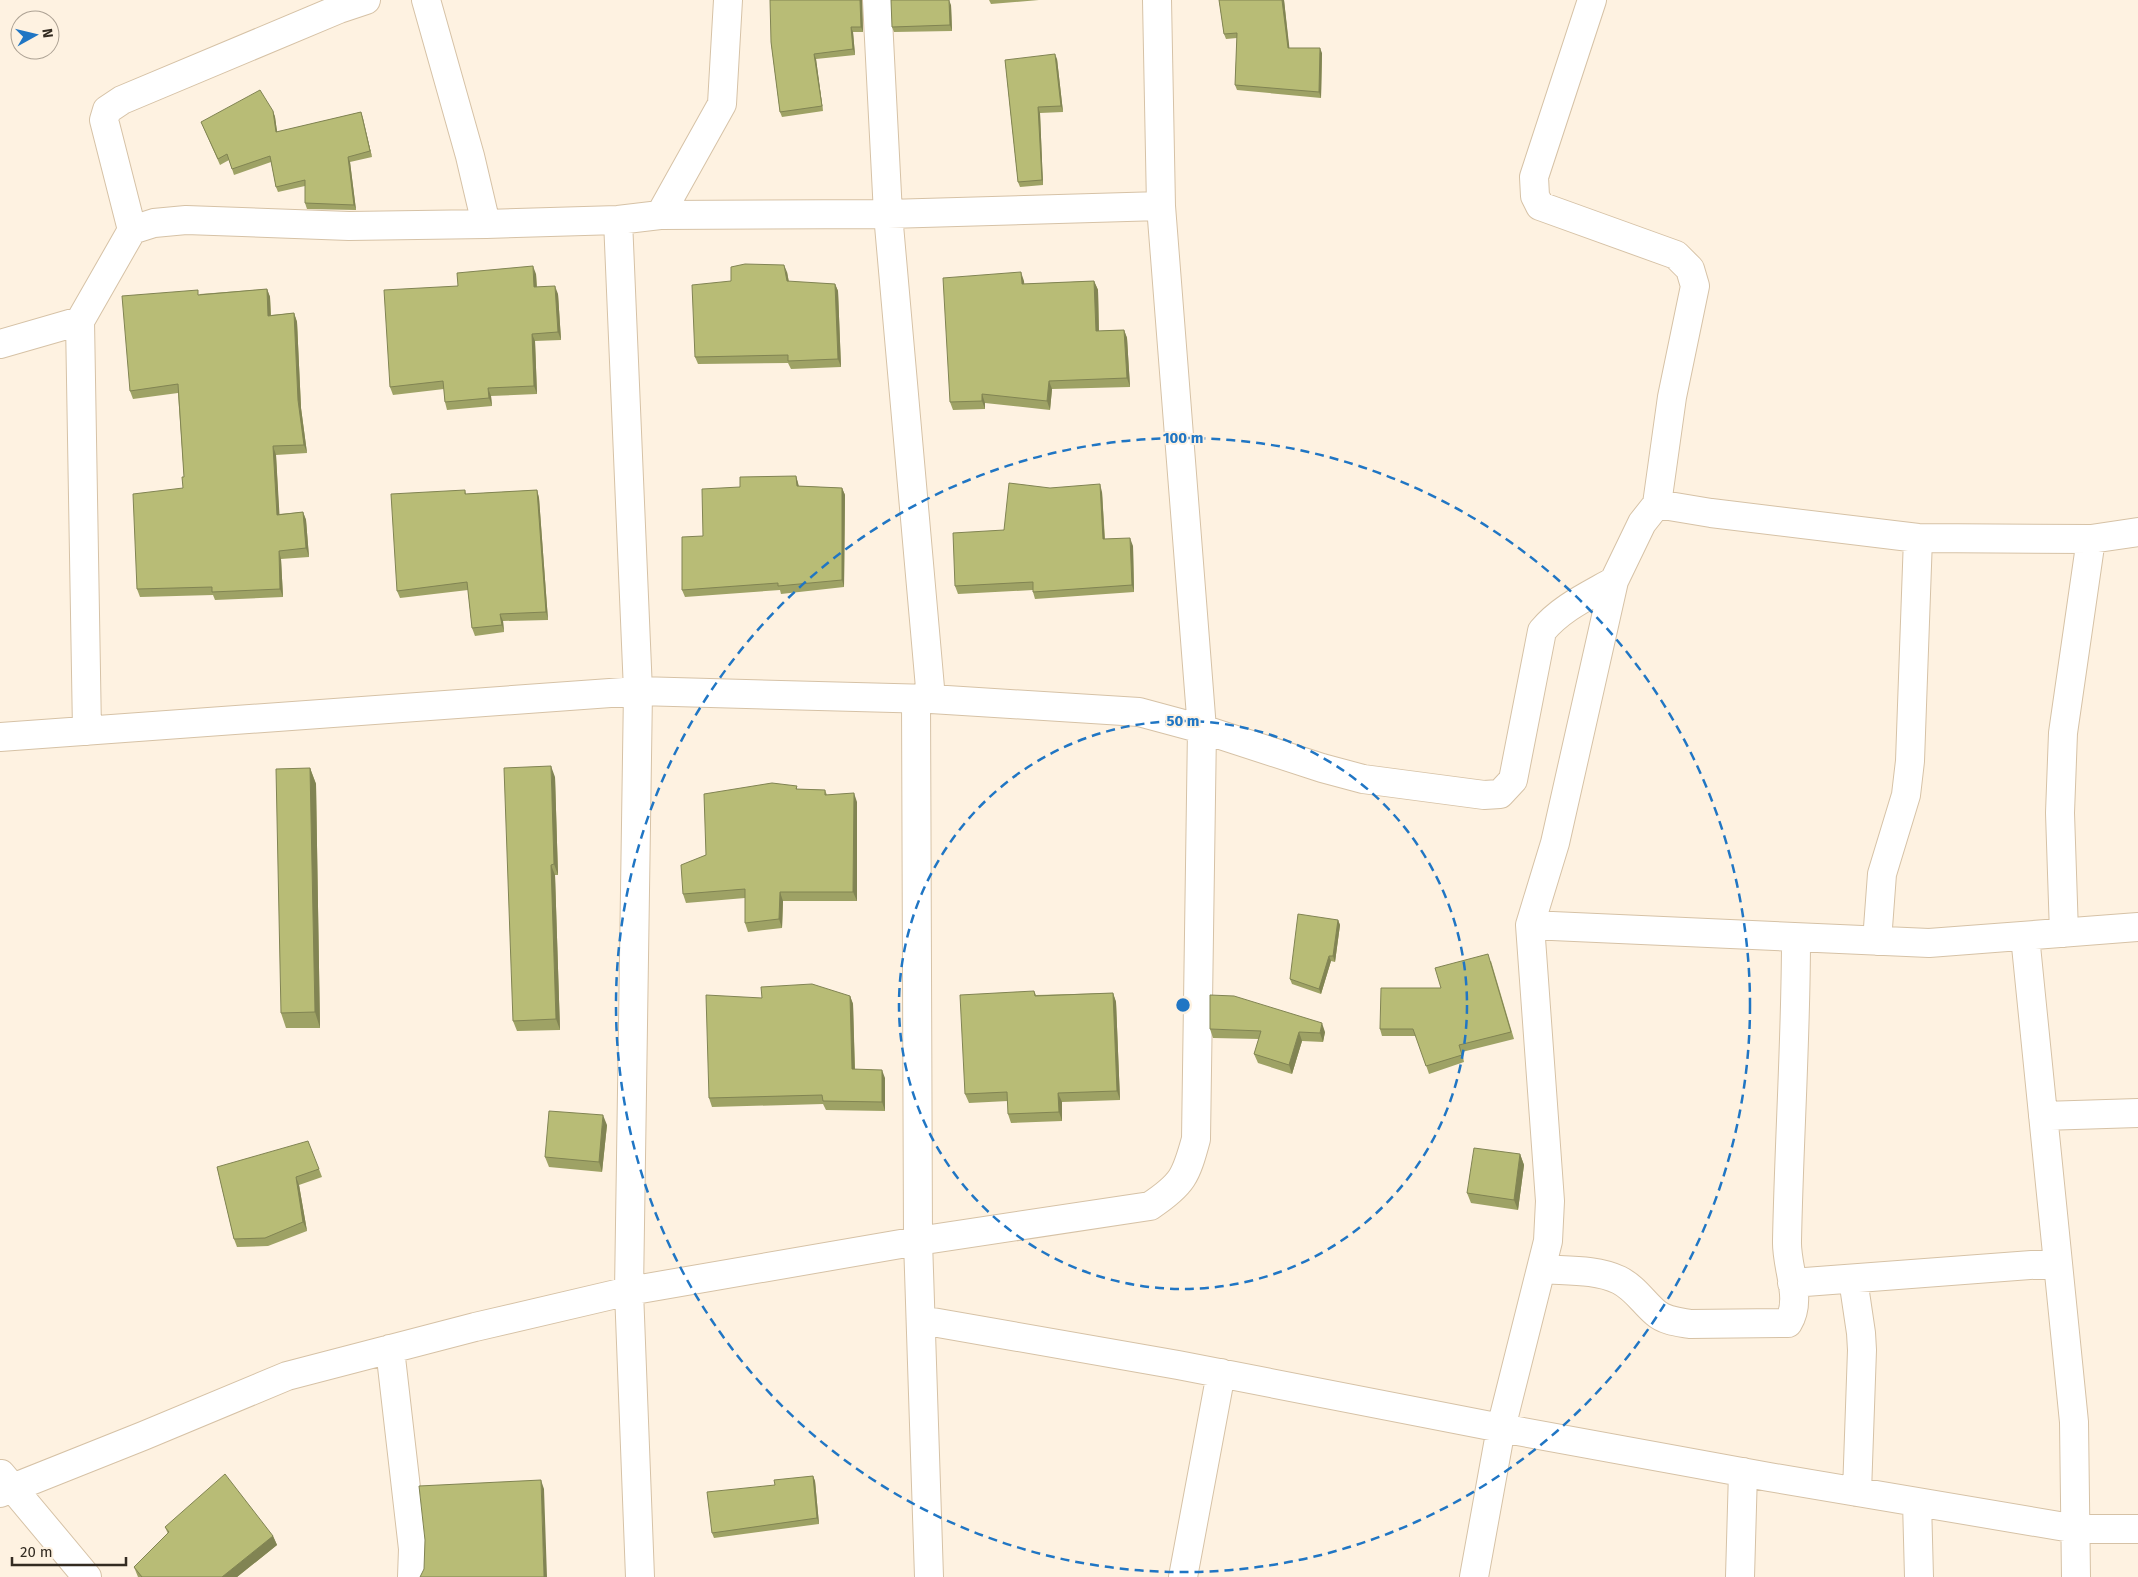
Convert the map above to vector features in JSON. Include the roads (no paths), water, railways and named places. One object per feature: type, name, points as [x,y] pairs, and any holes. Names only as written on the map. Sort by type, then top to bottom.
[{"type":"street","points":[[132,230],[104,120],[107,110],[122,100],[340,9],[366,0]]},
{"type":"street","points":[[426,0],[470,156],[486,224]]},
{"type":"street","points":[[660,215],[722,104],[728,0]]},
{"type":"street","points":[[877,0],[888,214],[923,699],[918,1242],[930,1577]]},
{"type":"street","points":[[87,1577],[4,1484],[143,1436],[287,1376],[475,1327],[629,1291],[918,1242],[1150,1206],[1173,1191],[1188,1169],[1196,1138],[1202,729],[1160,206],[1157,0]]},
{"type":"street","points":[[1474,1577],[1501,1428],[1548,1242],[1550,1201],[1530,925],[1555,843],[1614,582],[1642,523],[1658,504],[1672,397],[1695,286],[1690,269],[1676,255],[1540,206],[1535,196],[1534,177],[1592,0]]},
{"type":"street","points":[[87,731],[80,321],[132,230],[154,223],[186,220],[348,226],[618,220],[660,215],[888,214],[1160,206]]},
{"type":"street","points":[[618,220],[638,691],[629,1291],[640,1577]]},
{"type":"street","points":[[0,344],[80,321]]},
{"type":"street","points":[[1658,504],[1711,513],[1918,538],[2091,539],[2138,532]]},
{"type":"street","points":[[1877,941],[1882,874],[1906,795],[1910,761],[1918,538]]},
{"type":"street","points":[[2064,933],[2060,812],[2063,733],[2091,539]]},
{"type":"street","points":[[0,737],[638,691],[923,699],[1139,712],[1202,729],[1322,768],[1363,779],[1484,795],[1500,794],[1512,780],[1542,631],[1552,618],[1563,610],[1614,582]]},
{"type":"street","points":[[1530,925],[1929,943],[2138,927]]},
{"type":"street","points":[[2026,936],[2074,1422],[2076,1577]]},
{"type":"street","points":[[1541,1269],[1600,1274],[1618,1279],[1636,1290],[1657,1314],[1674,1321],[1690,1324],[1788,1323],[1793,1316],[1795,1305],[1787,1244],[1796,1023],[1796,938]]},
{"type":"street","points":[[2043,1116],[2138,1113]]},
{"type":"street","points":[[1792,1283],[2058,1263]]},
{"type":"street","points":[[1853,1279],[1862,1350],[1857,1492]]},
{"type":"street","points":[[920,1320],[1221,1373],[1501,1428],[1857,1492],[2076,1529],[2138,1529]]},
{"type":"street","points":[[390,1349],[413,1548],[412,1577]]},
{"type":"street","points":[[1183,1577],[1221,1373]]},
{"type":"street","points":[[1740,1577],[1743,1472]]},
{"type":"street","points":[[1918,1502],[1919,1577]]}]
